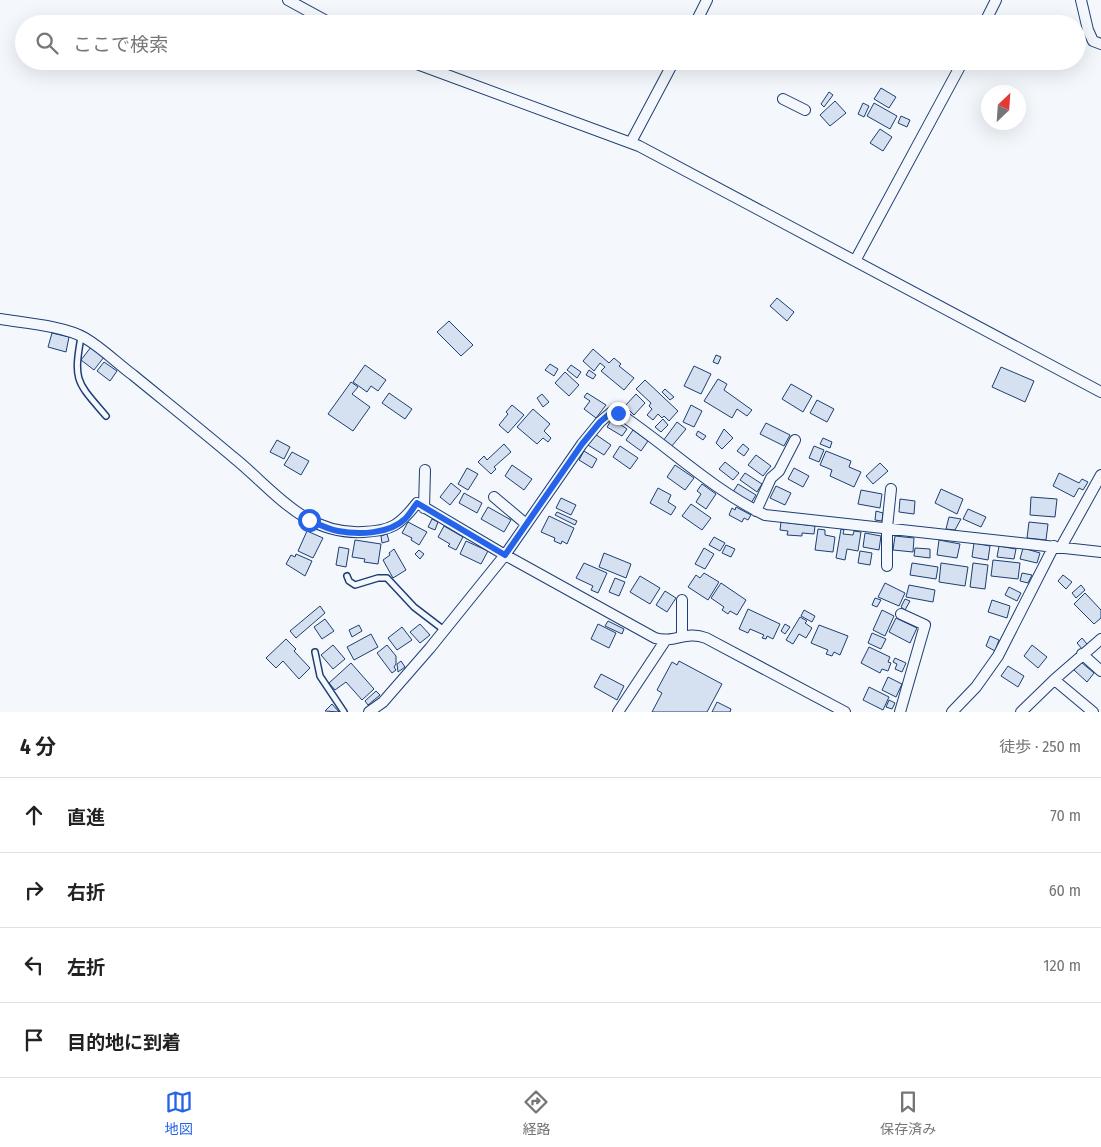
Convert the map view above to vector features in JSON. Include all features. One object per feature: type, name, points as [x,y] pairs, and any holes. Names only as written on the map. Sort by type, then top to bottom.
[{"type":"street","points":[[288,0],[316,15]]},
{"type":"street","points":[[700,15],[707,0]]},
{"type":"street","points":[[988,15],[996,0]]},
{"type":"street","points":[[1081,0],[1084,15]]},
{"type":"street","points":[[1086,21],[1093,41],[1101,44]]},
{"type":"street","points":[[434,70],[631,142],[1101,392]]},
{"type":"street","points":[[631,142],[669,70]]},
{"type":"street","points":[[855,261],[958,70]]},
{"type":"street","points":[[784,99],[805,110]]},
{"type":"street","points":[[0,319],[53,328],[81,336],[214,441],[284,503],[309,520],[337,531],[377,531],[389,528],[406,518],[417,503],[505,555],[655,638],[665,641],[682,636],[697,635],[706,638],[845,712]]},
{"type":"street","points":[[370,712],[404,680],[505,555],[582,444],[600,422],[614,410],[704,478],[746,506],[764,515],[1101,552]]},
{"type":"street","points":[[756,511],[771,478],[779,472],[795,440]]},
{"type":"street","points":[[424,508],[425,470]]},
{"type":"street","points":[[952,712],[976,686],[998,656],[1057,547],[1101,476]]},
{"type":"street","points":[[887,566],[887,528],[891,489]]},
{"type":"street","points":[[494,497],[526,524]]},
{"type":"street","points":[[682,600],[682,636]]},
{"type":"street","points":[[900,712],[925,625],[901,614]]},
{"type":"street","points":[[1021,712],[1082,654],[1101,639]]},
{"type":"street","points":[[618,712],[665,641]]},
{"type":"street","points":[[1082,654],[1101,671]]},
{"type":"street","points":[[1055,679],[1093,712]]},
{"type":"lane","points":[[81,336],[77,379],[106,416]]},
{"type":"lane","points":[[347,576],[349,581],[355,585],[378,578],[387,578],[393,582],[414,607],[444,630]]},
{"type":"lane","points":[[315,652],[320,676],[344,712]]},
{"type":"building","points":[[881,88],[896,97],[889,108],[874,99]]},
{"type":"building","points":[[829,92],[833,95],[824,107],[821,104]]},
{"type":"building","points":[[835,101],[846,113],[830,126],[820,115]]},
{"type":"building","points":[[863,103],[869,106],[864,117],[858,114]]},
{"type":"building","points":[[874,103],[897,116],[890,129],[867,116]]},
{"type":"building","points":[[901,116],[910,120],[907,127],[898,123]]},
{"type":"building","points":[[880,129],[892,137],[883,151],[870,143]]},
{"type":"building","points":[[777,298],[794,312],[787,321],[770,306]]},
{"type":"building","points":[[449,321],[473,345],[461,356],[437,332]]},
{"type":"building","points":[[52,333],[69,337],[66,352],[48,347]]},
{"type":"building","points":[[91,347],[104,357],[94,370],[81,360]]},
{"type":"building","points":[[593,349],[609,363],[614,358],[621,364],[619,366],[634,378],[624,390],[601,371],[605,367],[600,363],[594,371],[583,361]]},
{"type":"building","points":[[716,355],[721,357],[718,364],[713,362]]},
{"type":"building","points":[[104,362],[117,371],[110,381],[97,371]]},
{"type":"building","points":[[550,364],[558,369],[554,376],[545,370]]},
{"type":"building","points":[[365,365],[386,380],[378,391],[371,386],[367,392],[353,382]]},
{"type":"building","points":[[571,365],[581,372],[577,378],[567,370]]},
{"type":"building","points":[[694,366],[711,374],[701,394],[684,386]]},
{"type":"building","points":[[1001,367],[1034,381],[1025,402],[992,387]]},
{"type":"building","points":[[589,370],[596,375],[593,379],[586,375]]},
{"type":"building","points":[[565,372],[579,385],[569,396],[555,383]]},
{"type":"building","points":[[718,379],[727,384],[724,390],[752,410],[747,416],[737,409],[732,418],[704,401]]},
{"type":"building","points":[[645,380],[678,411],[669,421],[664,416],[662,418],[658,414],[653,420],[647,415],[652,409],[649,406],[651,403],[636,389]]},
{"type":"building","points":[[351,382],[358,387],[352,394],[370,407],[353,431],[328,414]]},
{"type":"building","points":[[791,384],[812,396],[803,412],[782,399]]},
{"type":"building","points":[[665,389],[674,397],[670,400],[662,392]]},
{"type":"building","points":[[389,393],[412,409],[405,419],[382,403]]},
{"type":"building","points":[[587,393],[606,405],[596,418],[584,409],[590,401],[584,397]]},
{"type":"building","points":[[542,394],[549,402],[543,407],[537,398]]},
{"type":"building","points":[[636,394],[645,403],[634,415],[625,406]]},
{"type":"building","points":[[817,400],[834,409],[827,422],[810,413]]},
{"type":"building","points":[[512,405],[524,415],[508,433],[499,425],[508,414],[506,412]]},
{"type":"building","points":[[691,405],[702,411],[694,427],[683,422]]},
{"type":"building","points":[[533,409],[550,424],[544,431],[551,438],[548,442],[543,438],[537,444],[517,427]]},
{"type":"building","points":[[612,419],[627,429],[622,436],[607,427]]},
{"type":"building","points":[[663,419],[668,425],[661,432],[655,427]]},
{"type":"building","points":[[677,422],[686,429],[671,447],[663,441]]},
{"type":"building","points":[[766,423],[790,435],[784,446],[760,434]]},
{"type":"building","points":[[724,429],[733,438],[722,449],[716,443]]},
{"type":"building","points":[[633,430],[648,441],[641,451],[626,440]]},
{"type":"building","points":[[698,431],[706,436],[703,440],[696,435]]},
{"type":"building","points":[[595,434],[611,445],[604,455],[588,445]]},
{"type":"building","points":[[823,438],[832,442],[830,448],[820,444]]},
{"type":"building","points":[[277,440],[290,447],[284,459],[270,452]]},
{"type":"building","points":[[504,444],[511,452],[494,467],[496,469],[491,474],[478,462],[484,456],[487,460]]},
{"type":"building","points":[[743,444],[749,449],[744,456],[737,451]]},
{"type":"building","points":[[620,446],[638,458],[630,469],[613,457]]},
{"type":"building","points":[[814,446],[824,450],[819,462],[809,458]]},
{"type":"building","points":[[584,451],[597,459],[592,468],[579,460]]},
{"type":"building","points":[[826,451],[851,461],[849,467],[861,472],[854,487],[830,476],[832,470],[820,465]]},
{"type":"building","points":[[292,452],[309,461],[301,475],[284,465]]},
{"type":"building","points":[[756,455],[771,466],[763,476],[748,465]]},
{"type":"building","points":[[725,462],[739,473],[733,480],[719,469]]},
{"type":"building","points":[[880,463],[888,471],[873,484],[866,476]]},
{"type":"building","points":[[512,465],[532,479],[524,490],[505,476]]},
{"type":"building","points":[[675,465],[694,478],[685,490],[667,477]]},
{"type":"building","points":[[467,468],[478,474],[468,490],[458,484]]},
{"type":"building","points":[[794,468],[809,476],[803,487],[788,479]]},
{"type":"building","points":[[745,473],[762,484],[757,492],[740,480]]},
{"type":"building","points":[[1059,473],[1079,483],[1082,479],[1088,482],[1083,490],[1079,488],[1074,497],[1053,486]]},
{"type":"building","points":[[451,483],[461,491],[450,505],[440,497]]},
{"type":"building","points":[[702,484],[716,494],[706,509],[696,502],[701,494],[697,491]]},
{"type":"building","points":[[738,484],[756,495],[751,503],[733,492]]},
{"type":"building","points":[[776,486],[791,493],[785,505],[770,498]]},
{"type":"building","points":[[658,488],[671,495],[668,502],[676,507],[671,515],[650,503]]},
{"type":"building","points":[[941,489],[963,499],[957,514],[935,503]]},
{"type":"building","points":[[861,490],[882,494],[880,508],[858,504]]},
{"type":"building","points":[[464,493],[482,503],[477,513],[459,503]]},
{"type":"building","points":[[1031,497],[1057,499],[1055,517],[1030,515]]},
{"type":"building","points":[[561,498],[576,505],[571,515],[556,508]]},
{"type":"building","points":[[900,499],[915,501],[914,514],[899,512]]},
{"type":"building","points":[[691,504],[711,518],[702,530],[682,516]]},
{"type":"building","points":[[488,507],[511,520],[504,532],[481,519]]},
{"type":"building","points":[[736,507],[751,515],[748,520],[744,518],[742,522],[729,515],[732,508],[735,510]]},
{"type":"building","points":[[968,509],[986,517],[981,527],[963,519]]},
{"type":"building","points":[[876,511],[883,513],[882,521],[875,520]]},
{"type":"building","points":[[557,512],[577,521],[575,525],[555,515]]},
{"type":"building","points":[[549,516],[574,528],[567,544],[562,541],[561,544],[554,541],[555,538],[541,532]]},
{"type":"building","points":[[949,517],[961,519],[955,530],[946,529]]},
{"type":"building","points":[[432,519],[438,522],[435,530],[428,527]]},
{"type":"building","points":[[408,522],[427,532],[419,545],[411,540],[412,538],[402,533]]},
{"type":"building","points":[[781,522],[815,526],[814,534],[802,533],[802,536],[787,535],[788,531],[780,530]]},
{"type":"building","points":[[1029,522],[1048,524],[1046,540],[1027,538]]},
{"type":"building","points":[[444,526],[463,537],[456,550],[438,537]]},
{"type":"building","points":[[818,529],[825,530],[825,535],[835,537],[833,552],[815,550]]},
{"type":"building","points":[[841,529],[844,530],[843,534],[853,535],[854,531],[861,532],[858,551],[847,549],[845,560],[836,558]]},
{"type":"building","points":[[307,531],[323,538],[313,558],[298,551]]},
{"type":"building","points":[[865,533],[881,536],[879,550],[863,547]]},
{"type":"building","points":[[387,534],[389,541],[382,543],[381,536]]},
{"type":"building","points":[[895,536],[914,538],[913,552],[893,550]]},
{"type":"building","points":[[714,537],[725,543],[720,551],[709,545]]},
{"type":"building","points":[[355,540],[381,544],[378,564],[364,562],[365,559],[352,557]]},
{"type":"building","points":[[939,540],[960,544],[957,558],[937,555]]},
{"type":"building","points":[[466,541],[488,551],[481,564],[460,554]]},
{"type":"building","points":[[974,543],[990,546],[988,560],[972,557]]},
{"type":"building","points":[[726,545],[735,549],[731,557],[722,553]]},
{"type":"building","points":[[999,546],[1016,549],[1014,559],[997,557]]},
{"type":"building","points":[[339,547],[349,549],[346,567],[336,565]]},
{"type":"building","points":[[704,548],[714,554],[705,569],[695,564]]},
{"type":"building","points":[[915,548],[930,549],[930,558],[914,556]]},
{"type":"building","points":[[1023,548],[1040,553],[1037,563],[1020,559]]},
{"type":"building","points":[[394,549],[406,570],[393,578],[383,560]]},
{"type":"building","points":[[419,550],[424,554],[420,559],[415,554]]},
{"type":"building","points":[[860,551],[872,553],[870,565],[858,563]]},
{"type":"building","points":[[604,553],[631,564],[626,578],[599,567]]},
{"type":"building","points":[[296,554],[312,561],[305,576],[286,564],[291,555],[295,557]]},
{"type":"building","points":[[993,560],[1020,563],[1018,579],[991,576]]},
{"type":"building","points":[[584,563],[607,573],[598,593],[591,590],[593,586],[576,578]]},
{"type":"building","points":[[912,563],[938,567],[936,579],[910,575]]},
{"type":"building","points":[[941,563],[968,567],[965,586],[939,582]]},
{"type":"building","points":[[973,563],[988,565],[985,589],[970,587]]},
{"type":"building","points":[[704,573],[719,582],[708,600],[688,587],[696,575],[700,578]]},
{"type":"building","points":[[1022,573],[1032,575],[1028,583],[1020,581]]},
{"type":"building","points":[[1063,575],[1072,582],[1066,589],[1058,581]]},
{"type":"building","points":[[640,576],[660,588],[650,604],[630,592]]},
{"type":"building","points":[[615,578],[625,582],[619,596],[609,592]]},
{"type":"building","points":[[721,583],[746,600],[737,615],[730,611],[728,614],[722,610],[724,607],[711,598]]},
{"type":"building","points":[[885,583],[905,593],[899,606],[878,597]]},
{"type":"building","points":[[909,585],[935,590],[933,602],[906,597]]},
{"type":"building","points":[[1081,585],[1085,590],[1076,598],[1072,593]]},
{"type":"building","points":[[1009,587],[1021,593],[1017,601],[1005,595]]},
{"type":"building","points":[[665,591],[676,598],[667,612],[656,605]]},
{"type":"building","points":[[1085,593],[1101,610],[1101,618],[1094,624],[1074,604]]},
{"type":"building","points":[[875,598],[881,600],[877,607],[872,605]]},
{"type":"building","points":[[905,599],[910,601],[905,610],[901,607]]},
{"type":"building","points":[[992,600],[1010,606],[1007,618],[988,612]]},
{"type":"building","points":[[320,606],[325,613],[296,638],[290,631]]},
{"type":"building","points":[[748,609],[780,624],[773,639],[767,636],[766,639],[762,638],[764,635],[750,629],[748,633],[739,629]]},
{"type":"building","points":[[804,610],[815,616],[812,622],[801,616]]},
{"type":"building","points":[[882,610],[894,616],[885,636],[873,630]]},
{"type":"building","points":[[800,617],[807,621],[805,623],[812,628],[806,638],[799,634],[793,644],[786,640]]},
{"type":"building","points":[[896,618],[917,628],[910,643],[889,632]]},
{"type":"building","points":[[325,619],[334,631],[322,639],[314,627]]},
{"type":"building","points":[[608,621],[624,629],[622,634],[605,626]]},
{"type":"building","points":[[420,624],[430,635],[420,643],[410,632]]},
{"type":"building","points":[[598,624],[616,633],[609,648],[591,639]]},
{"type":"building","points":[[785,624],[790,627],[785,634],[781,631]]},
{"type":"building","points":[[359,625],[362,631],[352,637],[349,630]]},
{"type":"building","points":[[819,625],[848,636],[840,655],[834,652],[832,656],[826,654],[828,650],[811,643]]},
{"type":"building","points":[[402,627],[412,640],[397,650],[388,638]]},
{"type":"building","points":[[872,633],[886,639],[881,649],[868,643]]},
{"type":"building","points":[[371,634],[378,647],[354,660],[347,647]]},
{"type":"building","points":[[990,636],[999,640],[995,651],[986,646]]},
{"type":"building","points":[[1082,638],[1087,644],[1082,649],[1077,643]]},
{"type":"building","points":[[286,639],[310,668],[299,679],[283,661],[276,668],[266,658]]},
{"type":"building","points":[[333,645],[345,659],[333,669],[321,655]]},
{"type":"building","points":[[387,645],[396,656],[394,667],[396,670],[392,673],[377,653]]},
{"type":"building","points":[[1032,645],[1047,657],[1038,668],[1024,656]]},
{"type":"building","points":[[869,647],[890,657],[888,662],[891,663],[888,671],[882,669],[880,673],[861,663]]},
{"type":"building","points":[[895,658],[906,663],[902,672],[895,669],[897,664],[893,662]]},
{"type":"building","points":[[401,661],[405,667],[398,672],[397,664]]},
{"type":"building","points":[[679,661],[722,684],[707,712],[652,712],[662,693],[657,690],[672,662],[677,665]]},
{"type":"building","points":[[1081,662],[1094,673],[1087,682],[1074,670]]},
{"type":"building","points":[[351,663],[374,689],[362,700],[346,682],[335,690],[329,683]]},
{"type":"building","points":[[1008,666],[1024,676],[1018,687],[1001,676]]},
{"type":"building","points":[[601,674],[624,686],[617,700],[594,687]]},
{"type":"building","points":[[888,677],[902,684],[896,697],[882,690]]},
{"type":"building","points":[[869,687],[889,697],[883,710],[863,700]]},
{"type":"building","points":[[376,691],[380,695],[368,705],[365,701]]},
{"type":"building","points":[[889,700],[895,703],[892,709],[886,707]]},
{"type":"building","points":[[717,702],[731,709],[730,712],[712,712]]},
{"type":"building","points":[[332,704],[339,712],[325,711]]},
{"type":"route","points":[[309,520],[337,531],[377,531],[389,528],[406,518],[417,503],[505,555],[582,444],[600,422],[614,410],[618,413]]}]
